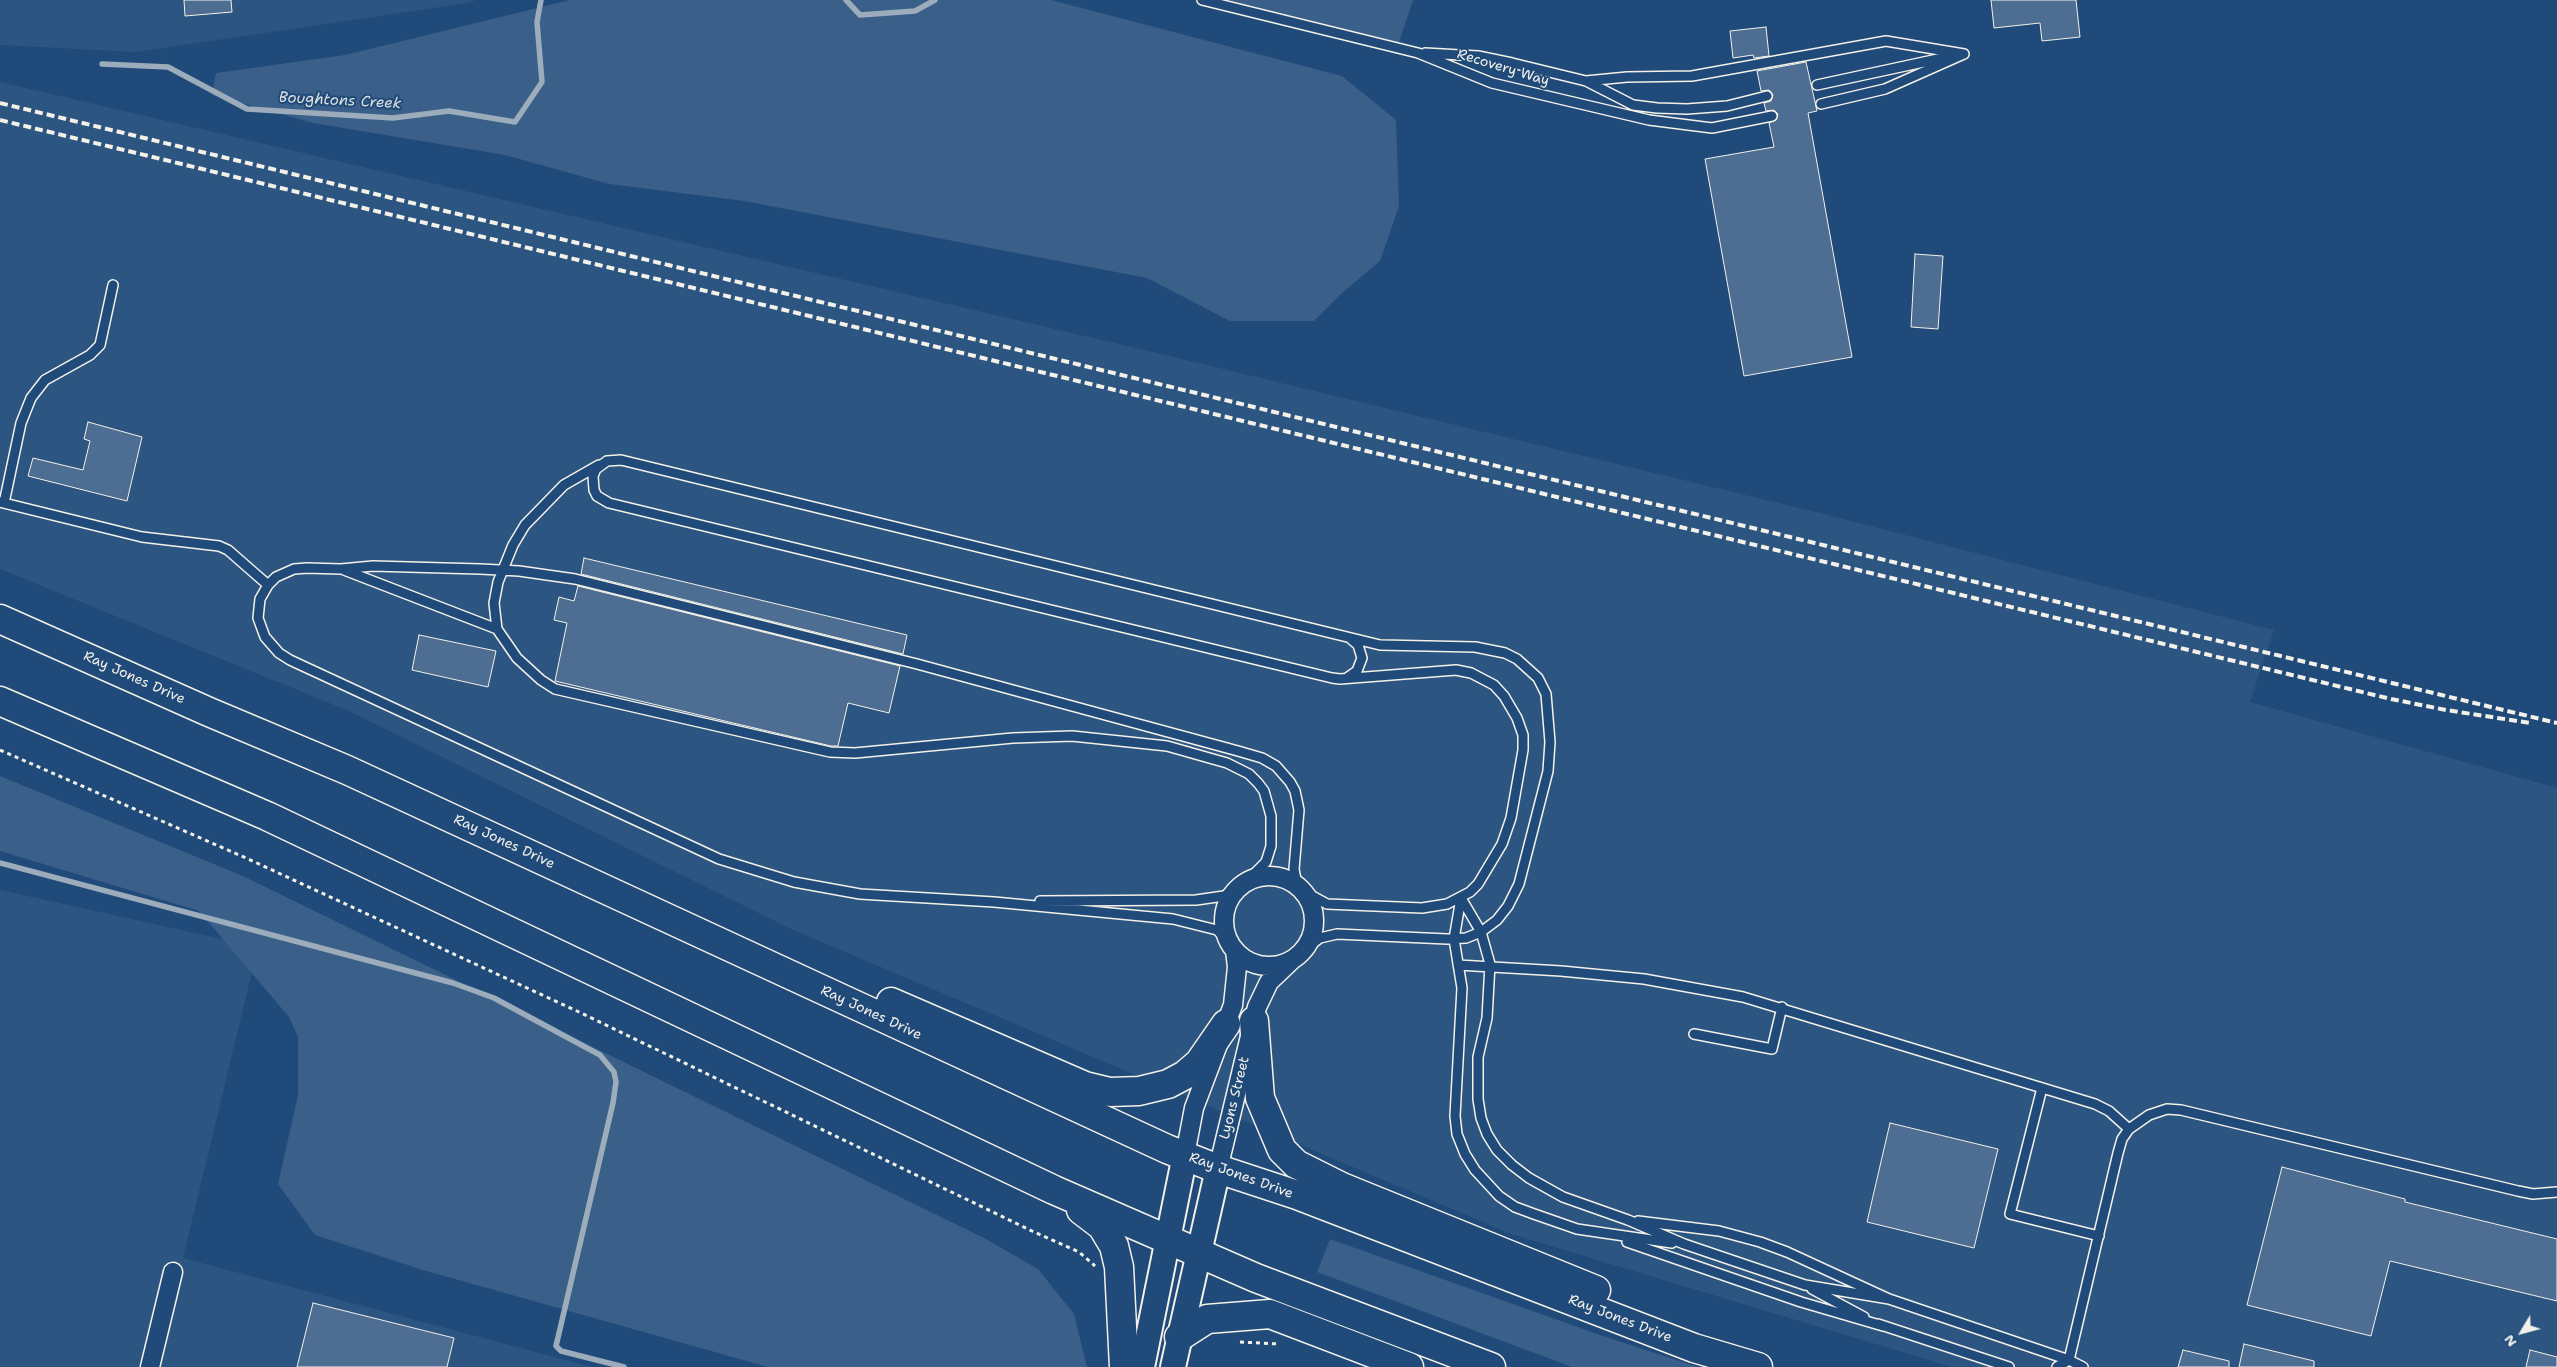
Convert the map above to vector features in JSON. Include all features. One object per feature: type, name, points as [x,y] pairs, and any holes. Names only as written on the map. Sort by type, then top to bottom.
[{"type":"highway","name":"Ray Jones Drive","points":[[0,619],[208,712],[347,770],[807,983],[1185,1155],[1218,1169],[1297,1195],[1694,1348],[1758,1367]]},
{"type":"highway","points":[[0,701],[267,816],[1054,1190],[1256,1278],[1491,1367]]},
{"type":"highway","points":[[807,983],[885,999],[1085,1086],[1110,1092],[1139,1091],[1168,1084],[1185,1075],[1199,1063],[1226,1024]]},
{"type":"highway","points":[[1254,1021],[1260,1098],[1282,1150],[1296,1164],[1342,1187],[1607,1295],[1694,1348]]},
{"type":"highway","points":[[1054,1190],[1102,1226],[1114,1246],[1119,1267],[1124,1367]]},
{"type":"highway","points":[[1179,1337],[1207,1319],[1270,1314],[1410,1367]]},
{"type":"street","points":[[1142,1367],[1194,1108],[1233,1005],[1237,968],[1232,946],[1224,928],[1224,913],[1229,898],[1243,884],[1273,876],[1300,888],[1313,912],[1314,927],[1309,941],[1298,955],[1283,964],[1270,966],[1256,964],[1244,958],[1232,946]]},
{"type":"street","name":"Lyons Street","points":[[1173,1367],[1257,1007],[1269,982],[1298,955]]},
{"type":"street","points":[[150,1367],[173,1272]]},
{"type":"lane","name":"Recovery Way","points":[[1202,0],[1418,53],[1470,76],[1552,98],[1684,126],[1712,128],[1772,116]]},
{"type":"lane","points":[[1586,81],[1627,77],[1692,76],[1886,42],[1964,54]]},
{"type":"lane","name":"Recovery Way","points":[[1418,53],[1478,56],[1586,81]]},
{"type":"lane","points":[[1817,86],[1964,54]]},
{"type":"lane","points":[[1822,104],[1885,89],[1964,54]]},
{"type":"lane","points":[[1586,81],[1633,105],[1657,108],[1687,109],[1727,106],[1768,96]]},
{"type":"lane","points":[[113,285],[100,345],[90,355],[45,380],[31,398],[21,423],[2,503],[142,537],[219,546],[228,550],[268,585]]},
{"type":"lane","points":[[994,902],[1196,900],[1224,896],[1243,884],[1266,862],[1271,846],[1271,816],[1264,791],[1249,774],[1227,763],[1167,746],[1115,739],[1072,736],[1013,738],[855,753],[830,752],[555,689],[541,680],[518,658],[497,629],[494,604],[502,570],[525,525],[546,502],[572,480],[604,462],[621,460],[1380,645],[1463,646],[1505,653],[1529,668],[1538,678],[1546,694],[1550,742],[1548,771],[1519,884],[1502,913],[1481,932]]},
{"type":"lane","points":[[604,462],[596,469],[592,483],[597,496],[609,503],[1340,679],[1456,670],[1471,673],[1494,685],[1510,705],[1523,735],[1523,750],[1510,818],[1502,844],[1478,884],[1461,898],[1447,904],[1422,908],[1327,904],[1300,888],[1294,869],[1299,810],[1295,791],[1280,771],[1262,758],[917,664],[575,579],[502,570],[374,566],[341,569],[322,567],[294,569],[276,577],[268,585],[258,607],[261,628],[270,645],[290,660],[719,859],[794,882],[860,894],[994,902],[1173,919],[1217,930],[1232,946]]},
{"type":"lane","points":[[341,569],[497,629]]},
{"type":"lane","points":[[1340,679],[1353,675],[1360,665],[1361,651],[1358,645],[1347,637]]},
{"type":"lane","points":[[1461,898],[1481,932],[1490,968],[1488,1018],[1478,1057],[1478,1080],[1481,1118],[1487,1134],[1497,1150],[1528,1178],[1563,1197],[1628,1220],[1684,1244],[1805,1285],[1883,1326]]},
{"type":"lane","points":[[1461,898],[1454,939],[1462,988],[1455,1116],[1458,1134],[1465,1154],[1487,1185],[1515,1207],[1577,1229],[1606,1235],[1684,1244]]},
{"type":"lane","name":"Lyons Street","points":[[1298,955],[1320,938],[1337,934],[1454,939],[1466,938],[1481,932]]},
{"type":"lane","points":[[1458,965],[1561,971],[1644,979],[1706,988],[1782,1007],[2042,1088],[2109,1111],[2129,1129]]},
{"type":"lane","points":[[1694,1034],[1772,1049],[1782,1007]]},
{"type":"lane","points":[[2042,1088],[2010,1214],[2099,1236]]},
{"type":"lane","points":[[2057,1367],[2069,1360],[2122,1139],[2129,1129],[2148,1115],[2167,1109],[2181,1110],[2518,1191],[2533,1194],[2557,1192]]},
{"type":"lane","points":[[1628,1220],[1719,1231],[1740,1236],[1787,1252],[1889,1299],[2069,1360],[2083,1367]]},
{"type":"lane","points":[[1606,1235],[1801,1302],[1883,1326],[2009,1367]]},
{"type":"lane","points":[[1805,1285],[1889,1299]]},
{"type":"path","points":[[0,750],[246,858],[570,1008],[1079,1252],[1102,1270],[1119,1267]]},
{"type":"shaded area","points":[[0,0],[476,0],[468,3],[136,52],[0,45]]},
{"type":"shaded area","points":[[570,0],[1051,0],[1342,76],[1396,120],[1399,206],[1380,261],[1343,292],[1314,321],[1230,321],[1147,278],[744,201],[609,184],[505,155],[313,123],[212,95],[216,73],[345,55]]},
{"type":"shaded area","points":[[1202,0],[1413,0],[1397,48]]},
{"type":"shaded area","points":[[0,82],[1153,352],[1820,513],[2274,630],[2250,702],[2557,788],[2557,1367],[1952,1367],[1511,1234],[791,929],[349,711],[0,569]]},
{"type":"shaded area","points":[[0,776],[243,876],[986,1239],[1038,1269],[1074,1314],[1087,1367],[768,1367],[423,1270],[315,1235],[278,1184],[298,1095],[298,1037],[289,1017],[199,911],[0,851]]},
{"type":"shaded area","points":[[0,890],[258,947],[183,1258],[592,1367],[0,1367]]},
{"type":"shaded area","points":[[1330,1239],[1603,1336],[1698,1367],[1572,1367],[1317,1272]]},
{"type":"building","points":[[184,0],[231,0],[232,12],[185,16]]},
{"type":"building","points":[[1991,0],[2076,0],[2080,37],[2042,41],[2040,23],[1994,28]]},
{"type":"building","points":[[1766,27],[1769,56],[1754,58],[1753,55],[1733,58],[1730,31]]},
{"type":"building","points":[[1806,62],[1817,111],[1808,113],[1852,357],[1744,376],[1705,159],[1774,147],[1769,123],[1776,120],[1778,114],[1774,110],[1766,111],[1764,103],[1771,101],[1773,95],[1769,90],[1761,91],[1757,71]]},
{"type":"building","points":[[1915,254],[1943,256],[1938,329],[1911,327]]},
{"type":"building","points":[[88,422],[142,437],[127,501],[28,476],[33,458],[83,470],[90,441],[84,439]]},
{"type":"building","points":[[584,558],[907,635],[903,654],[581,574]]},
{"type":"building","points":[[578,586],[900,666],[889,713],[848,703],[838,746],[831,746],[555,681],[567,623],[554,620],[559,597],[574,601]]},
{"type":"building","points":[[419,635],[496,651],[488,687],[412,670]]},
{"type":"building","points":[[1890,1123],[1998,1149],[1974,1248],[1867,1222]]},
{"type":"building","points":[[2282,1167],[2405,1199],[2405,1202],[2557,1239],[2557,1301],[2390,1261],[2371,1336],[2247,1305]]},
{"type":"building","points":[[313,1303],[454,1338],[447,1367],[297,1367]]},
{"type":"building","points":[[2244,1344],[2314,1361],[2314,1367],[2239,1367]]},
{"type":"building","points":[[2183,1350],[2229,1361],[2229,1367],[2178,1367]]},
{"type":"building","points":[[2530,1350],[2557,1357],[2557,1367],[2526,1367]]},
{"type":"waterway","name":"Boughtons Creek","points":[[102,64],[168,67],[247,109],[393,118],[449,111],[515,122],[542,82],[537,22],[541,0]]},
{"type":"waterway","name":"Boughtons Creek","points":[[846,0],[860,15],[915,11],[935,0]]},
{"type":"waterway","points":[[0,863],[453,983],[494,998],[600,1055],[614,1072],[616,1082],[613,1103],[556,1346],[561,1351],[624,1367]]},
{"type":"railway","points":[[0,103],[2557,723]]},
{"type":"railway","points":[[0,120],[2391,699],[2530,723]]}]
